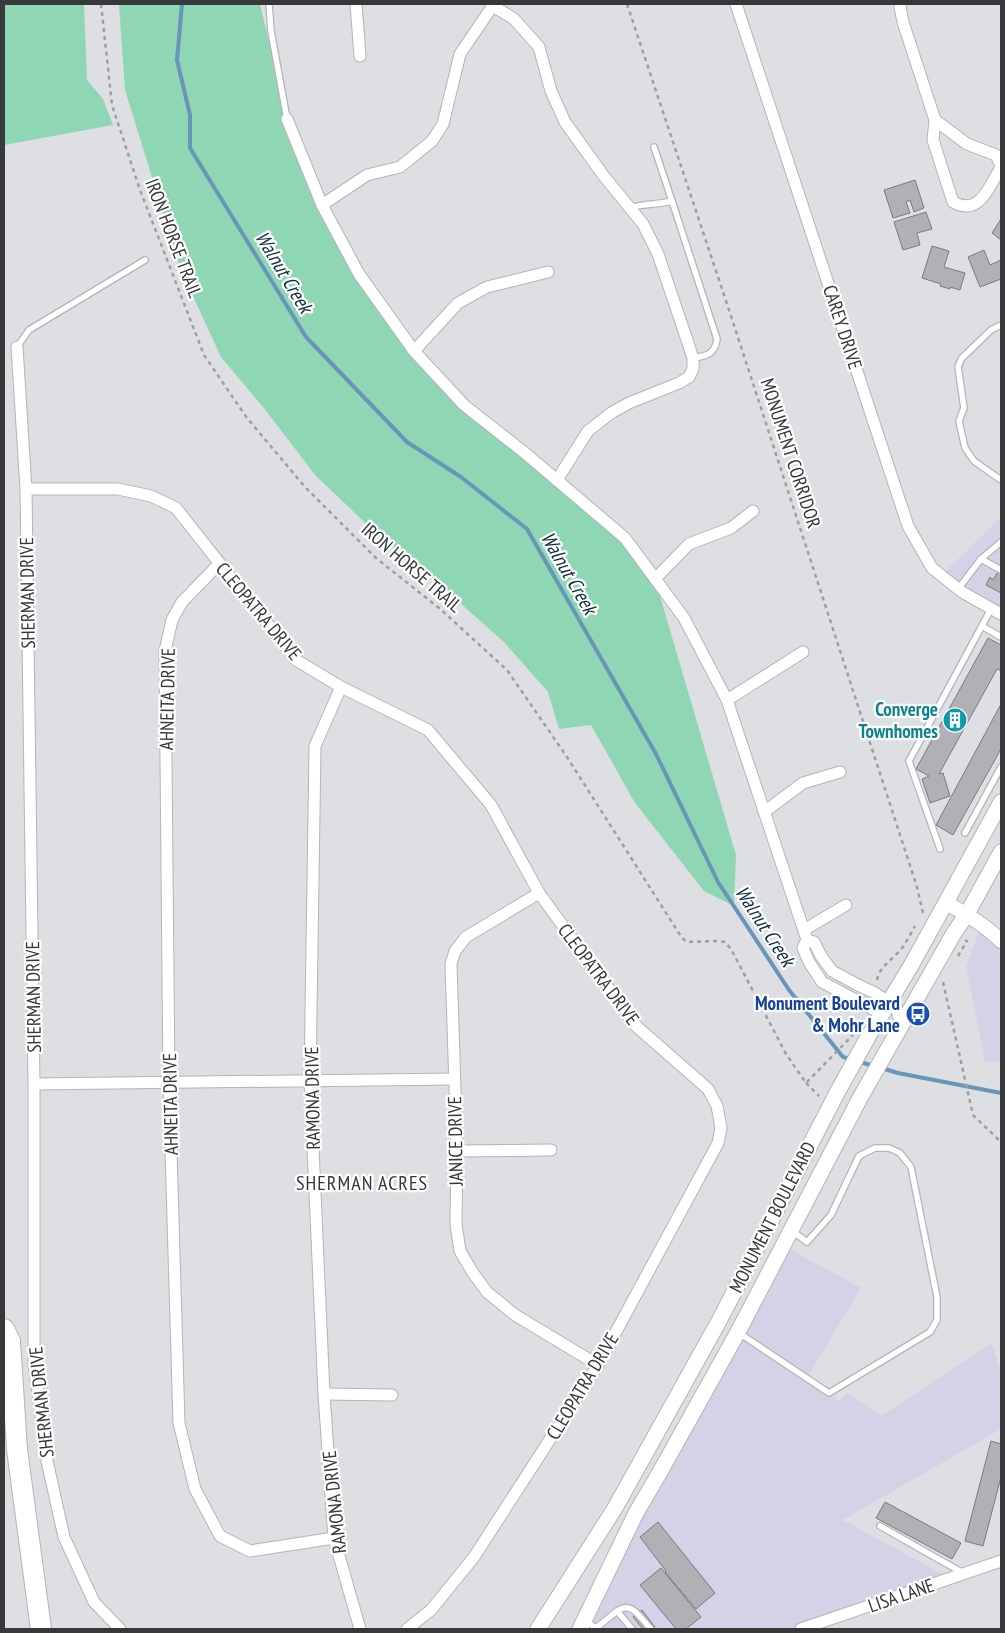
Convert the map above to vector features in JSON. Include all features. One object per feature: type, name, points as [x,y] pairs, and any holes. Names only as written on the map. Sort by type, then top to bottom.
[{"type":"highway","points":[[4,1329],[10,1341],[16,1449],[41,1629]]},
{"type":"main road","name":"MONUMENT BOULEVARD","points":[[538,1629],[615,1508],[716,1326],[838,1091],[861,1035],[886,1008],[1001,802]]},
{"type":"main road","name":"MONUMENT BOULEVARD","points":[[591,1627],[626,1530],[738,1332],[790,1229],[860,1098],[1001,852]]},
{"type":"street","points":[[356,4],[360,56]]},
{"type":"street","name":"CAREY DRIVE","points":[[736,4],[908,526],[932,568],[958,589],[996,611]]},
{"type":"street","points":[[901,4],[902,22],[935,120],[933,140],[954,202],[966,207],[973,206],[979,202],[1001,167],[996,155],[967,144],[935,120]]},
{"type":"street","points":[[322,205],[367,175],[400,167],[432,141],[443,124],[460,54],[493,5],[514,19],[539,47],[551,92],[565,122],[603,175],[643,224],[658,254],[693,358],[693,369],[689,377],[623,406],[588,431],[556,480]]},
{"type":"street","points":[[287,119],[322,205],[358,274],[414,351],[464,405],[625,538],[684,618],[727,700],[805,935],[803,948],[809,962],[822,982],[886,1008],[896,1006],[901,1025]]},
{"type":"street","points":[[414,351],[458,302],[487,287],[548,272]]},
{"type":"street","name":"SHERMAN DRIVE","points":[[18,347],[26,489],[34,1084],[34,1364],[47,1461],[64,1537],[94,1602],[120,1629]]},
{"type":"street","name":"CLEOPATRA DRIVE","points":[[26,489],[118,489],[151,496],[176,508],[296,660],[341,687],[428,730],[491,805],[539,893],[636,1026],[708,1089],[717,1106],[721,1128],[718,1143],[598,1365],[474,1557],[431,1610],[407,1629]]},
{"type":"street","points":[[655,580],[689,544],[731,528],[753,511]]},
{"type":"street","name":"AHNEITA DRIVE","points":[[220,564],[182,602],[172,620],[165,651],[169,1083],[178,1423],[195,1490],[220,1536],[250,1551],[334,1538]]},
{"type":"street","points":[[727,700],[802,652]]},
{"type":"street","name":"RAMONA DRIVE","points":[[341,687],[315,746],[310,1080],[324,1394],[334,1538],[360,1629]]},
{"type":"street","points":[[764,812],[803,783],[840,772]]},
{"type":"street","name":"JANICE DRIVE","points":[[539,893],[466,937],[455,950],[451,964],[457,1151],[456,1224],[460,1251],[487,1292],[515,1315],[598,1365]]},
{"type":"street","points":[[946,903],[967,914],[1001,941]]},
{"type":"street","points":[[805,935],[846,905]]},
{"type":"street","points":[[805,935],[814,942],[832,971],[858,986],[875,993],[886,1008]]},
{"type":"street","points":[[34,1084],[454,1079]]},
{"type":"street","points":[[457,1151],[552,1150]]},
{"type":"street","points":[[324,1394],[392,1395]]},
{"type":"street","name":"LISA LANE","points":[[801,1629],[1001,1561]]},
{"type":"lane","points":[[269,4],[271,31],[287,119]]},
{"type":"lane","points":[[654,147],[717,339],[716,347],[712,352],[702,357],[693,358]]},
{"type":"lane","points":[[630,208],[644,204],[672,201]]},
{"type":"lane","points":[[18,347],[29,330],[145,260]]},
{"type":"lane","points":[[1001,325],[991,330],[961,359],[958,367],[964,408],[959,421],[965,448],[974,461],[1001,480]]},
{"type":"lane","points":[[958,589],[982,559],[1001,542]]},
{"type":"lane","points":[[982,559],[1001,570]]},
{"type":"lane","points":[[940,849],[909,761],[982,626],[996,611]]},
{"type":"lane","points":[[982,626],[1001,637]]},
{"type":"lane","points":[[965,833],[1001,767]]},
{"type":"lane","points":[[738,1332],[829,1394],[930,1332],[937,1320],[937,1297],[911,1167],[900,1153],[889,1148],[875,1148],[859,1156],[830,1215],[807,1242],[790,1229]]},
{"type":"lane","points":[[880,1526],[964,1573]]},
{"type":"lane","points":[[591,1627],[626,1606],[632,1609],[651,1629]]},
{"type":"lane","points":[[617,1611],[632,1629]]},
{"type":"path","name":"IRON HORSE TRAIL","points":[[101,4],[112,105],[140,190],[204,355],[246,418],[305,487],[376,558],[439,608],[507,670],[567,757],[682,938],[687,942],[725,942],[786,1054],[806,1083],[830,1106]]},
{"type":"path","name":"MONUMENT CORRIDOR","points":[[627,4],[732,316],[923,913]]},
{"type":"path","points":[[954,933],[967,941],[954,963]]},
{"type":"path","points":[[945,976],[943,980],[973,1115],[1001,1142]]},
{"type":"path","points":[[806,1083],[825,1064],[861,1035]]},
{"type":"shaded area","points":[[1001,517],[1001,614],[941,576]]},
{"type":"shaded area","points":[[979,932],[990,939],[1001,950],[1001,1061],[985,1062],[966,966]]},
{"type":"shaded area","points":[[782,1245],[861,1288],[807,1378],[839,1401],[847,1393],[881,1416],[992,1343],[1001,1373],[1001,1429],[843,1520],[950,1578],[801,1629],[580,1629]]},
{"type":"green space","points":[[4,4],[84,4],[87,80],[103,99],[113,125],[4,145]]},
{"type":"green space","points":[[119,4],[260,4],[287,119],[359,274],[464,405],[625,538],[655,579],[736,855],[734,906],[704,891],[635,803],[591,725],[559,729],[548,692],[505,643],[449,593],[375,532],[316,476],[263,407],[221,357],[180,268],[125,90]]},
{"type":"building","points":[[915,180],[924,208],[914,212],[910,200],[906,202],[910,213],[893,218],[884,190]]},
{"type":"building","points":[[926,212],[932,229],[917,233],[920,245],[903,250],[894,222]]},
{"type":"building","points":[[1001,219],[1001,240],[992,233]]},
{"type":"building","points":[[932,246],[949,251],[944,267],[965,273],[960,290],[940,286],[941,284],[922,278]]},
{"type":"building","points":[[984,250],[990,265],[1001,260],[1001,279],[980,287],[968,257]]},
{"type":"building","points":[[1001,567],[1001,593],[986,585],[990,577],[993,580]]},
{"type":"building","name":"Converge Townhomes","points":[[988,638],[1001,645],[1001,671],[997,669],[939,774],[943,773],[950,796],[930,803],[922,779],[929,776],[916,769]]},
{"type":"building","name":"Converge Townhomes","points":[[1001,704],[1001,749],[953,835],[936,825]]},
{"type":"building","points":[[991,1441],[1001,1444],[1001,1477],[983,1546],[965,1541]]},
{"type":"building","points":[[885,1502],[961,1543],[952,1559],[876,1518]]},
{"type":"building","points":[[658,1522],[715,1593],[696,1609],[665,1572],[640,1537]]},
{"type":"building","points":[[661,1568],[701,1617],[686,1629],[676,1629],[640,1585]]},
{"type":"building","points":[[642,1610],[655,1627],[652,1629],[643,1629],[633,1617]]},
{"type":"waterway","name":"Walnut Creek","points":[[182,4],[177,60],[190,115],[190,148],[306,337],[407,442],[461,477],[527,529],[656,754],[718,882],[789,990],[843,1057],[850,1059]]},
{"type":"waterway","name":"Walnut Creek","points":[[860,1062],[874,1066]]},
{"type":"waterway","name":"Walnut Creek","points":[[881,1068],[1001,1093]]},
{"type":"place","name":"Converge Townhomes","points":[[955,720]]},
{"type":"place","name":"Monument Boulevard & Mohr Lane","points":[[918,1014]]},
{"type":"district","name":"SHERMAN ACRES","points":[[362,1183]]}]
